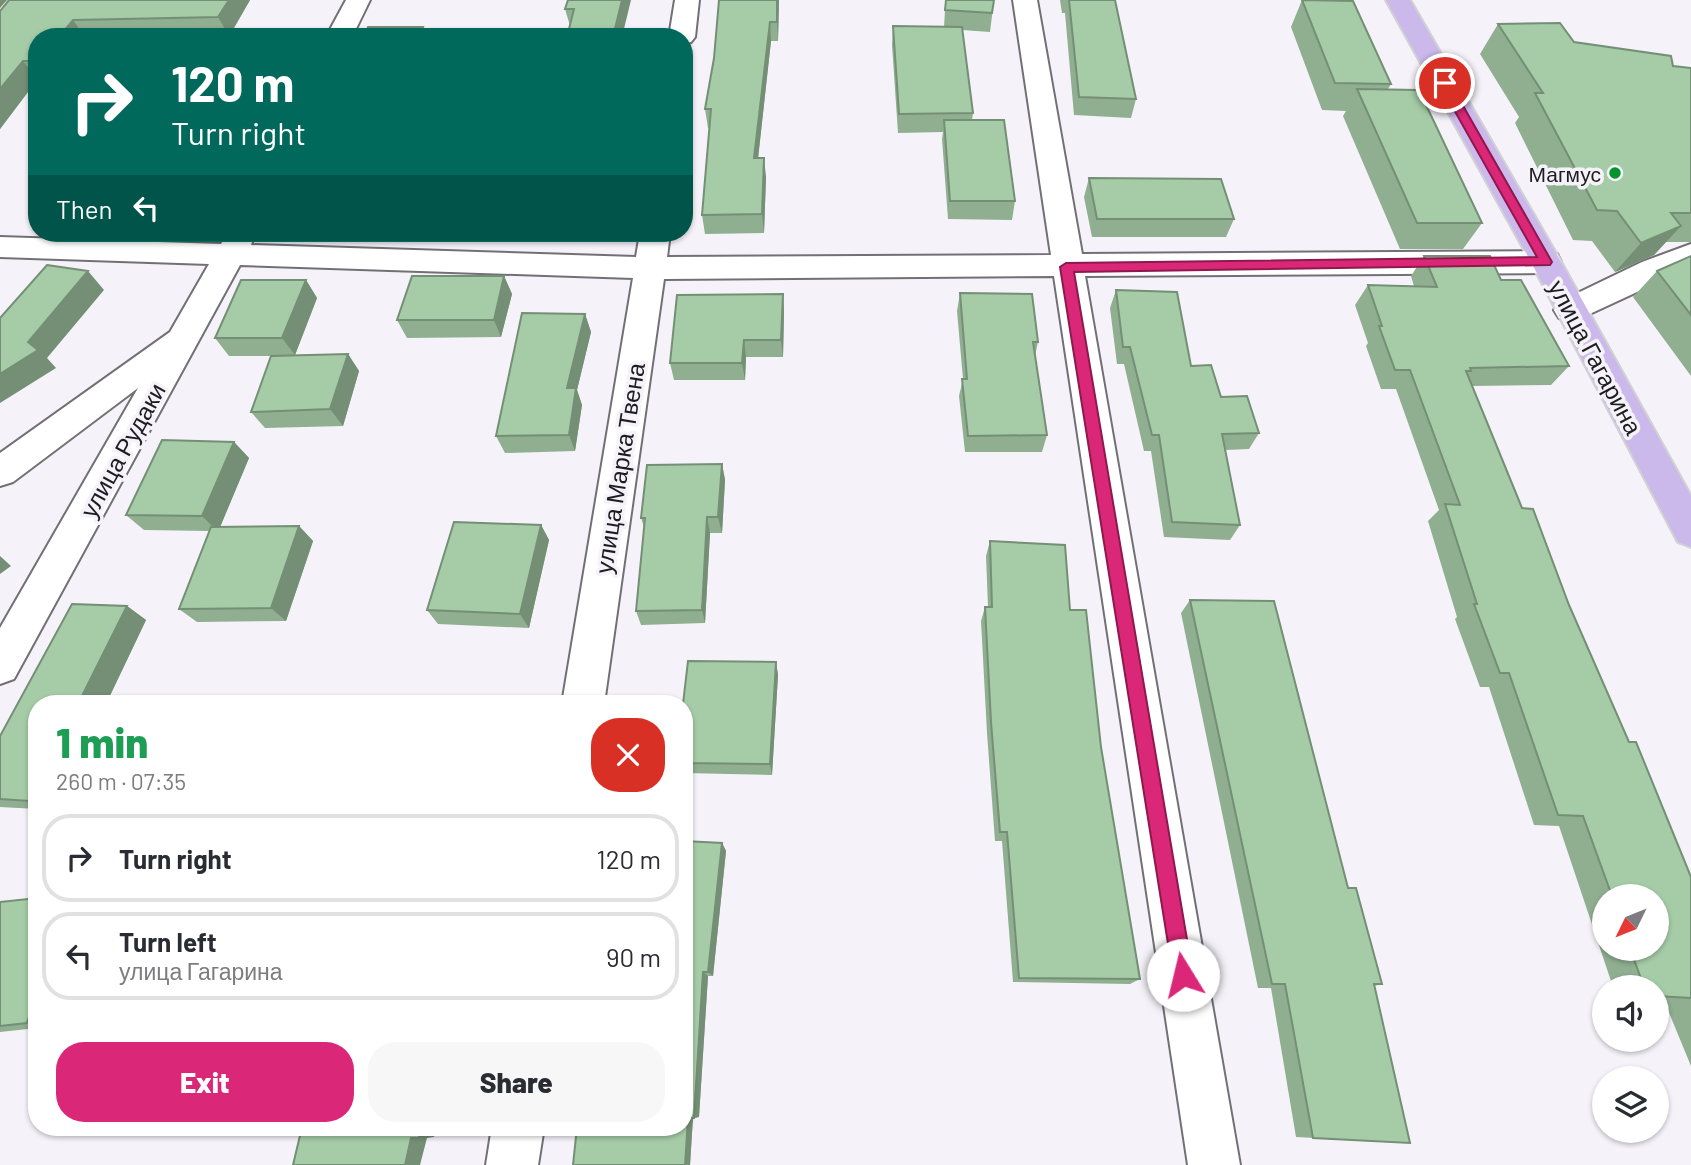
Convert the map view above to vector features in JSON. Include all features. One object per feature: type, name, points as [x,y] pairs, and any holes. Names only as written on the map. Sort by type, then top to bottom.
[{"type":"main road","name":"улица Гагарина","points":[[1398,0],[1546,262],[1691,531]]},
{"type":"street","points":[[344,28],[358,0]]},
{"type":"street","points":[[683,28],[687,0]]},
{"type":"street","points":[[1025,0],[1066,267],[1214,1165]]},
{"type":"street","name":"улица Марка Твена","points":[[584,695],[654,242]]},
{"type":"street","points":[[0,247],[237,244],[650,268],[1546,262]]},
{"type":"street","name":"улица Рудаки","points":[[0,666],[237,244]]},
{"type":"street","points":[[1570,310],[1691,255]]},
{"type":"street","points":[[0,472],[186,334]]},
{"type":"street","points":[[512,1165],[517,1136]]},
{"type":"building","points":[[9,0],[229,0],[218,17],[73,20],[66,28],[28,28],[28,61],[23,61],[0,89],[0,11]]},
{"type":"building","points":[[568,0],[622,0],[615,28],[569,28],[574,9],[565,9]]},
{"type":"building","points":[[719,0],[777,0],[777,22],[770,22],[754,158],[764,158],[762,214],[702,215],[711,109],[705,109],[714,58]]},
{"type":"building","points":[[946,0],[994,0],[992,13],[945,10]]},
{"type":"building","points":[[1069,0],[1115,0],[1136,99],[1079,97]]},
{"type":"building","points":[[1302,0],[1353,1],[1391,84],[1335,83]]},
{"type":"building","points":[[1560,23],[1574,42],[1671,56],[1673,66],[1691,68],[1691,213],[1671,213],[1681,226],[1641,243],[1617,211],[1597,210],[1535,93],[1543,93],[1498,24]]},
{"type":"building","points":[[893,26],[962,27],[973,113],[899,114]]},
{"type":"building","points":[[368,27],[423,27],[423,28]]},
{"type":"building","points":[[1357,89],[1419,90],[1482,223],[1417,223]]},
{"type":"building","points":[[944,120],[1004,120],[1015,201],[950,201]]},
{"type":"building","points":[[1089,178],[1221,179],[1234,219],[1097,219]]},
{"type":"building","points":[[1424,256],[1490,256],[1501,280],[1521,280],[1569,366],[1470,368],[1471,371],[1466,371],[1522,508],[1533,509],[1569,605],[1629,742],[1636,742],[1691,877],[1691,998],[1669,997],[1669,975],[1640,975],[1635,961],[1670,961],[1670,884],[1608,884],[1583,816],[1558,815],[1509,673],[1500,673],[1474,604],[1477,604],[1445,504],[1460,505],[1410,370],[1395,370],[1368,285],[1437,287]]},
{"type":"building","points":[[1691,256],[1691,315],[1657,271]]},
{"type":"building","points":[[47,265],[88,271],[28,342],[38,350],[0,374],[0,318]]},
{"type":"building","points":[[412,276],[504,276],[494,320],[397,320]]},
{"type":"building","points":[[241,280],[306,280],[282,338],[215,338]]},
{"type":"building","points":[[1116,290],[1177,292],[1191,366],[1211,365],[1221,397],[1247,396],[1259,433],[1222,434],[1240,525],[1172,522],[1159,435],[1152,435],[1130,347],[1123,347]]},
{"type":"building","points":[[960,293],[1032,294],[1038,342],[1033,342],[1047,435],[968,436],[962,379],[967,379]]},
{"type":"building","points":[[783,294],[781,340],[744,340],[742,363],[670,363],[677,295]]},
{"type":"building","points":[[522,313],[585,314],[567,388],[576,388],[569,435],[496,436]]},
{"type":"building","points":[[348,354],[330,409],[251,412],[271,356]]},
{"type":"building","points":[[162,440],[234,442],[202,516],[126,515]]},
{"type":"building","points":[[722,464],[718,517],[707,517],[702,610],[636,611],[647,465]]},
{"type":"building","points":[[454,522],[541,525],[520,614],[427,610]]},
{"type":"building","points":[[299,526],[271,608],[179,609],[211,527]]},
{"type":"building","points":[[990,541],[1065,545],[1070,610],[1086,610],[1101,747],[1140,979],[1019,978],[1007,832],[1000,832],[991,722],[985,607],[992,607]]},
{"type":"building","points":[[1190,600],[1274,601],[1348,888],[1356,888],[1382,984],[1374,984],[1410,1143],[1313,1138],[1285,984],[1272,984]]},
{"type":"building","points":[[72,604],[127,606],[82,695],[28,695],[28,801],[0,799],[0,736]]},
{"type":"building","points":[[688,661],[776,662],[770,764],[693,763],[693,695],[684,695]]},
{"type":"building","points":[[693,841],[722,843],[708,972],[703,972],[694,1118]]},
{"type":"building","points":[[28,899],[28,1020],[27,1023],[0,1026],[0,902]]},
{"type":"building","points":[[300,1136],[419,1136],[411,1138],[405,1165],[293,1165]]},
{"type":"building","points":[[576,1136],[687,1136],[685,1165],[573,1165]]},
{"type":"place","name":"Магмус","points":[[1615,173]]},
{"type":"route","points":[[1183,975],[1066,267],[1546,262],[1445,83]]}]
